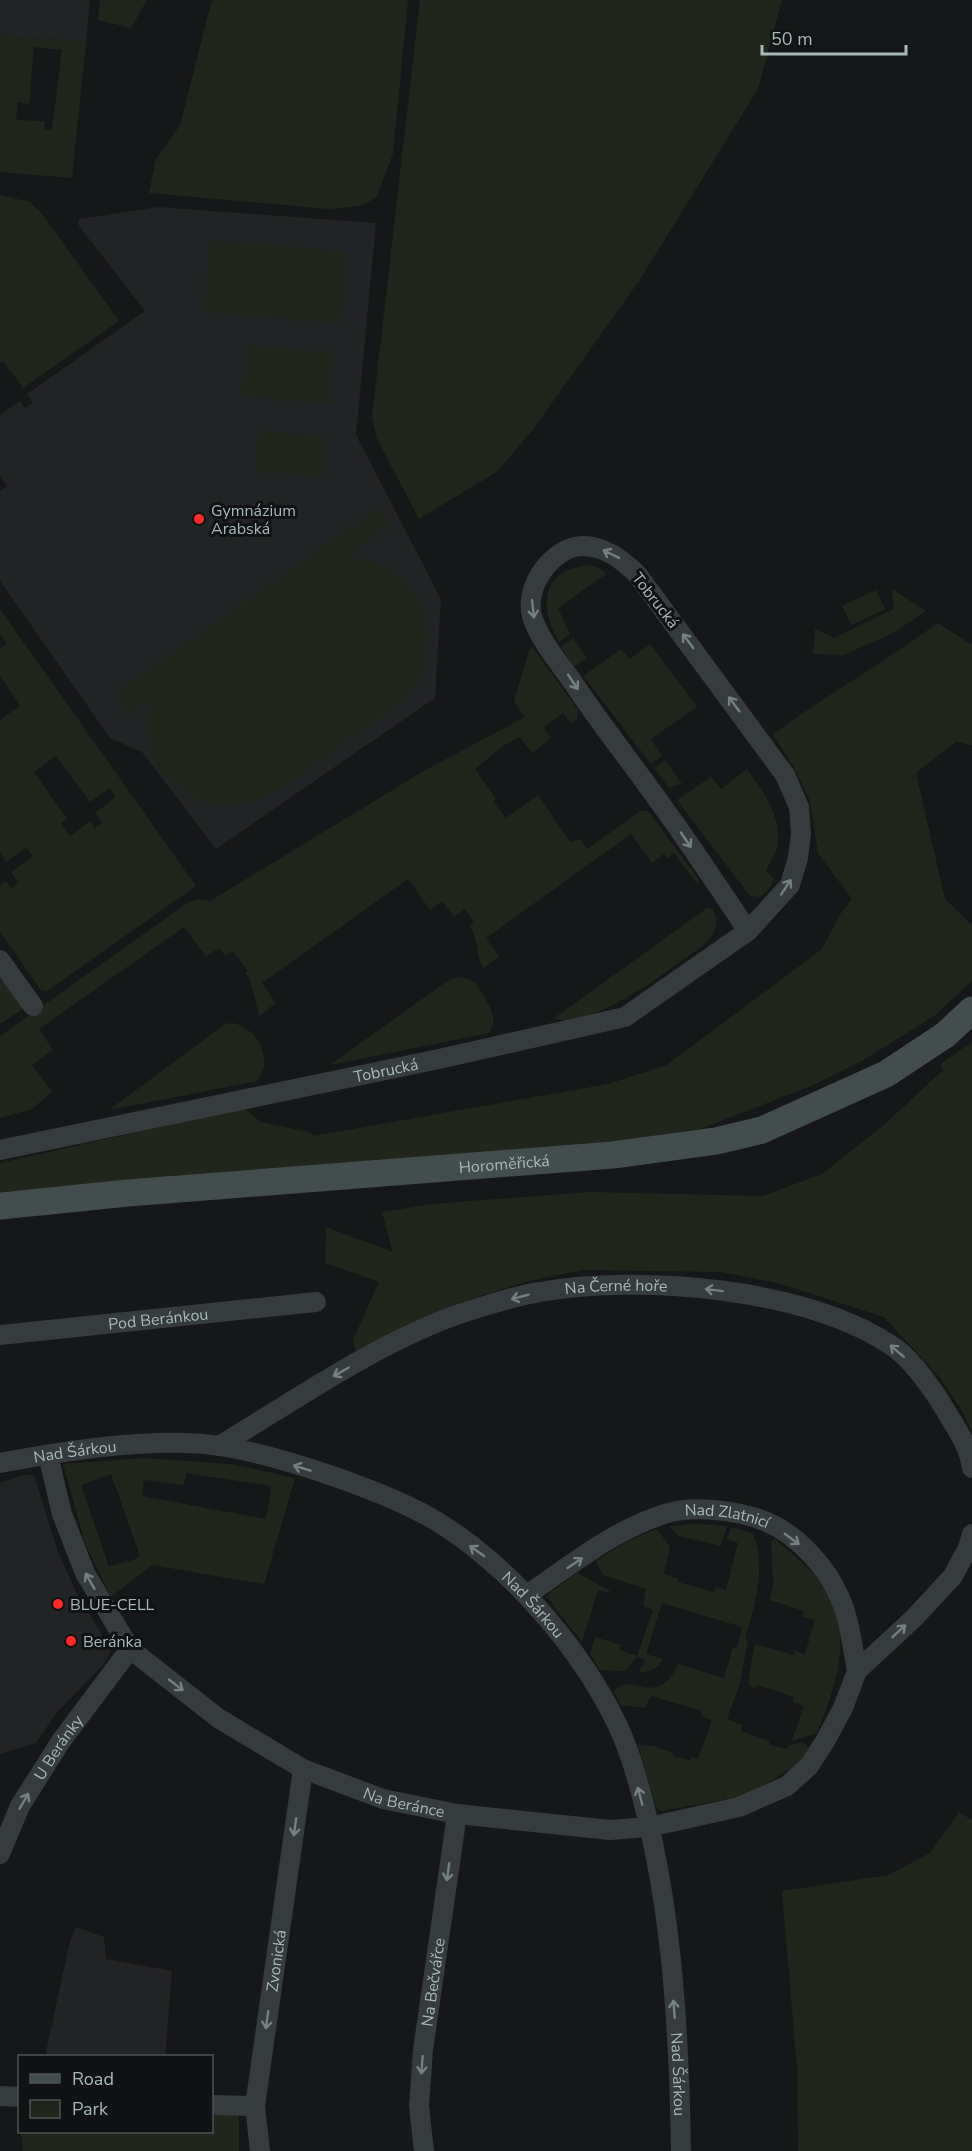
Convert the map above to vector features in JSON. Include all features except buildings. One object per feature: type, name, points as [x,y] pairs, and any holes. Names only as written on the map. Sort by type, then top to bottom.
[{"type":"main road","name":"Horoměřická","points":[[0,1206],[128,1193],[613,1155],[716,1141],[762,1130],[886,1074],[945,1035],[972,1010]]},
{"type":"street","name":"Tobrucká","points":[[0,1150],[428,1061],[625,1017],[748,931],[790,885],[798,858],[801,834],[799,807],[785,775],[637,574],[617,556],[592,546],[576,546],[545,566],[535,584],[532,615],[540,633],[748,931]]},
{"type":"street","points":[[0,960],[33,1006]]},
{"type":"street","name":"Na Černé hoře","points":[[219,1446],[345,1370],[417,1333],[476,1308],[539,1292],[591,1286],[682,1288],[762,1296],[807,1308],[864,1330],[897,1349],[936,1394],[970,1450],[972,1468]]},
{"type":"street","name":"Pod Beránkou","points":[[0,1335],[316,1302]]},
{"type":"street","name":"Nad Šárkou","points":[[0,1463],[146,1444],[219,1446],[300,1467],[425,1515],[490,1560],[527,1596],[569,1646],[604,1700],[630,1757],[649,1827],[668,1938],[680,2077],[681,2151]]},
{"type":"street","name":"Na Beránce","points":[[48,1455],[62,1514],[85,1573],[130,1649],[218,1718],[303,1770],[383,1799],[457,1814],[610,1830],[649,1827],[739,1807],[787,1786],[809,1766],[843,1708],[857,1671]]},
{"type":"street","name":"Nad Zlatnicí","points":[[527,1596],[625,1530],[669,1512],[710,1509],[721,1511],[767,1522],[798,1542],[821,1568],[839,1594],[848,1623],[857,1671]]},
{"type":"street","points":[[857,1671],[914,1618],[953,1576],[968,1548],[972,1534]]},
{"type":"street","name":"U Beránky","points":[[0,1854],[20,1806],[61,1741],[130,1649]]},
{"type":"street","name":"Zvonická","points":[[260,2151],[255,2106],[303,1770]]},
{"type":"street","name":"Na Bečvářce","points":[[424,2151],[419,2106],[423,2050],[457,1814]]},
{"type":"street","points":[[0,2096],[18,2097]]},
{"type":"street","points":[[213,2105],[255,2106]]},
{"type":"shaded area","points":[[0,0],[90,0],[86,42],[0,36]]},
{"type":"shaded area","name":"Gymnázium Arabská","points":[[158,207],[376,223],[356,435],[441,599],[435,698],[216,849],[142,752],[110,738],[0,581],[0,491],[7,486],[0,476],[0,415],[20,401],[25,408],[33,403],[27,394],[145,311],[79,226],[79,219]]},
{"type":"shaded area","points":[[23,1475],[34,1475],[58,1552],[80,1600],[108,1644],[110,1653],[104,1664],[58,1711],[36,1743],[0,1754],[0,1483]]},
{"type":"shaded area","points":[[76,1927],[104,1937],[106,1959],[172,1971],[165,2055],[45,2055],[70,1941]]},
{"type":"green space","points":[[100,0],[147,0],[131,28],[98,20]]},
{"type":"green space","points":[[212,0],[408,0],[393,154],[376,198],[359,206],[329,209],[149,193],[156,159],[180,125]]},
{"type":"green space","points":[[420,0],[782,0],[758,89],[639,281],[534,428],[498,471],[419,519],[377,439],[372,417]]},
{"type":"green space","points":[[0,36],[86,42],[72,178],[0,172]],"holes":[[[34,47],[62,50],[52,130],[44,130],[45,121],[16,120],[18,102],[29,104]]]},
{"type":"green space","points":[[0,195],[30,202],[43,215],[119,321],[23,388],[4,362],[0,362]]},
{"type":"green space","points":[[211,240],[347,252],[341,324],[204,311]]},
{"type":"green space","points":[[246,345],[334,353],[329,404],[241,396]]},
{"type":"green space","points":[[259,431],[325,436],[322,476],[256,471]]},
{"type":"green space","points":[[377,509],[389,526],[346,557],[369,560],[382,565],[399,576],[413,590],[422,606],[428,623],[429,641],[420,678],[410,695],[290,782],[252,801],[232,805],[212,803],[192,795],[170,780],[156,763],[148,743],[147,722],[150,700],[128,715],[113,695]]},
{"type":"green space","points":[[589,565],[600,568],[606,574],[558,608],[570,634],[559,642],[548,615],[548,592],[553,582],[561,574],[573,568]]},
{"type":"green space","points":[[892,589],[926,611],[895,632],[844,655],[813,654],[815,629],[834,638],[894,609]]},
{"type":"green space","points":[[876,590],[885,609],[851,625],[842,606]]},
{"type":"green space","points":[[0,609],[196,886],[47,991],[41,990],[0,932],[0,885],[6,881],[11,888],[18,883],[11,872],[33,856],[26,848],[6,862],[0,853],[0,720],[20,705],[0,676],[0,649],[7,643],[0,635]],"holes":[[[56,756],[90,802],[110,788],[116,797],[95,813],[102,823],[95,828],[90,821],[70,836],[61,823],[67,819],[34,772]]]},
{"type":"green space","points":[[938,623],[972,645],[972,745],[956,742],[916,773],[945,899],[972,925],[972,981],[934,1016],[862,1061],[818,1083],[703,1128],[588,1148],[0,1192],[0,1163],[244,1108],[261,1122],[309,1132],[313,1136],[608,1084],[667,1065],[822,949],[841,913],[852,899],[818,853],[810,801],[794,768],[773,734]]},
{"type":"green space","points":[[573,638],[587,658],[574,667],[561,647]]},
{"type":"green space","points":[[650,644],[697,707],[651,739],[662,756],[651,764],[583,676],[621,649],[630,659]]},
{"type":"green space","points":[[533,648],[578,710],[577,719],[571,724],[563,713],[544,727],[551,738],[532,753],[520,737],[503,746],[475,769],[496,799],[493,801],[506,818],[538,795],[570,842],[580,839],[587,849],[640,811],[648,811],[699,880],[697,884],[674,853],[668,858],[664,854],[652,863],[631,834],[486,938],[499,957],[483,968],[470,926],[474,923],[465,909],[454,917],[442,901],[430,910],[408,879],[262,983],[276,1003],[259,1016],[250,979],[245,973],[248,971],[233,951],[225,956],[219,948],[206,957],[184,927],[39,1029],[53,1050],[32,1065],[52,1092],[32,1109],[0,1118],[0,1036],[189,902],[197,899],[210,901],[422,772],[525,717],[514,701],[529,650]]},
{"type":"green space","points":[[665,760],[682,784],[669,788],[654,768]]},
{"type":"green space","points":[[747,769],[769,803],[777,823],[778,843],[766,870],[774,879],[769,889],[760,897],[750,896],[677,800],[711,777],[721,789]]},
{"type":"green space","points":[[707,908],[713,909],[716,920],[715,929],[708,941],[694,952],[637,992],[602,1010],[585,1016],[553,1019]]},
{"type":"green space","points":[[0,973],[24,1008],[0,1024]]},
{"type":"green space","points":[[462,977],[475,982],[490,1007],[493,1020],[489,1033],[330,1065],[450,979]]},
{"type":"green space","points":[[233,1023],[249,1031],[261,1046],[264,1064],[257,1081],[109,1110],[225,1024]]},
{"type":"green space","points":[[972,1042],[972,1432],[963,1412],[939,1377],[884,1317],[778,1283],[721,1272],[584,1270],[532,1280],[468,1300],[398,1331],[356,1354],[353,1340],[379,1282],[325,1263],[326,1227],[393,1252],[382,1212],[432,1204],[589,1192],[763,1196],[822,1174],[885,1124],[943,1070],[940,1064]]},
{"type":"green space","points":[[144,1458],[231,1464],[295,1478],[264,1584],[152,1565],[111,1597],[85,1543],[63,1464]],"holes":[[[186,1473],[271,1486],[266,1519],[142,1496],[144,1480],[184,1485]],[[111,1474],[140,1556],[128,1563],[127,1561],[109,1567],[81,1485]]]},
{"type":"green space","points":[[696,1524],[727,1526],[721,1546],[679,1536],[669,1526]]},
{"type":"green space","points":[[731,1527],[753,1533],[757,1546],[759,1573],[756,1599],[745,1638],[748,1640],[740,1683],[727,1719],[742,1725],[741,1731],[769,1741],[769,1745],[787,1749],[789,1746],[802,1742],[809,1748],[799,1763],[748,1795],[661,1811],[657,1809],[638,1745],[653,1746],[673,1753],[673,1756],[690,1760],[691,1757],[698,1759],[712,1720],[701,1716],[702,1711],[651,1696],[645,1708],[621,1705],[614,1692],[620,1686],[627,1684],[652,1688],[661,1685],[670,1678],[678,1664],[724,1678],[733,1647],[737,1648],[742,1627],[662,1603],[646,1654],[663,1659],[658,1666],[641,1673],[639,1670],[646,1660],[637,1657],[625,1671],[600,1670],[590,1654],[595,1637],[621,1645],[620,1650],[637,1656],[653,1610],[643,1606],[646,1589],[603,1575],[596,1561],[628,1541],[657,1529],[670,1547],[664,1574],[678,1579],[678,1582],[714,1592],[716,1587],[726,1590],[738,1543],[727,1539]]},
{"type":"green space","points":[[774,1538],[815,1576],[828,1594],[836,1613],[840,1633],[837,1673],[817,1733],[792,1741],[804,1706],[793,1702],[794,1697],[757,1685],[755,1688],[750,1686],[748,1681],[755,1644],[793,1655],[795,1651],[805,1654],[815,1620],[803,1617],[804,1611],[770,1600],[773,1584],[771,1542]]},
{"type":"green space","points":[[577,1573],[610,1591],[609,1593],[598,1590],[582,1642],[546,1596]]},
{"type":"green space","points":[[959,1812],[972,1820],[972,2151],[798,2151],[797,2068],[782,1891],[888,1875],[930,1853]]},
{"type":"green space","points":[[213,2114],[239,2115],[239,2151],[23,2151],[21,2133],[213,2133]]},
{"type":"place","name":"Gymnázium Arabská","points":[[199,519]]},
{"type":"place","name":"BLUE-CELL","points":[[58,1604]]},
{"type":"place","name":"Beránka","points":[[71,1641]]}]
